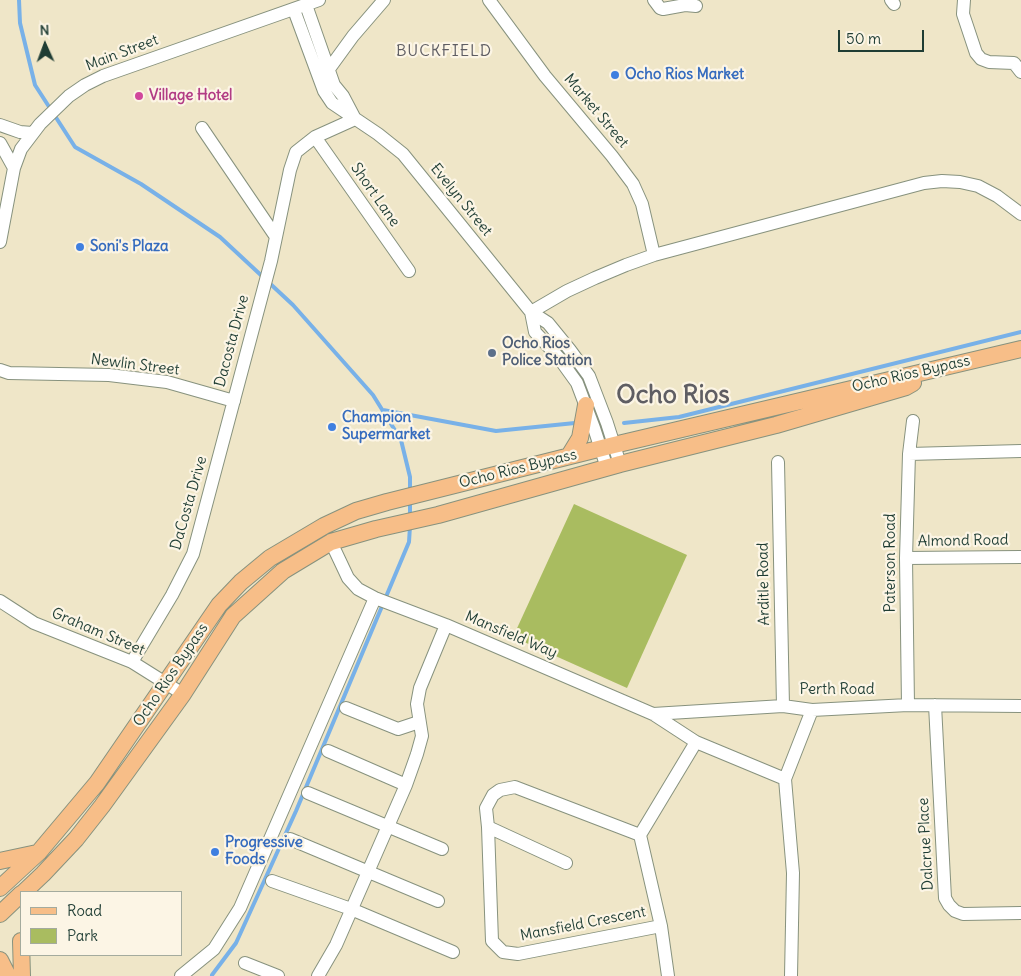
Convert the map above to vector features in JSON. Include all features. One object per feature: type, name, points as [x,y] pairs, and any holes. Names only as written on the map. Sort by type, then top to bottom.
[{"type":"main road","points":[[981,358],[1021,349]]},
{"type":"main road","name":"Ocho Rios Bypass","points":[[0,888],[39,852],[97,783],[219,604],[241,582],[270,558],[324,526],[356,511],[430,491],[607,446],[981,358]]},
{"type":"main road","name":"Ocho Rios Bypass","points":[[24,891],[76,839],[102,806],[183,694],[233,616],[283,571],[331,542],[776,424],[906,386],[981,358]]},
{"type":"main road","points":[[569,456],[580,438],[586,405]]},
{"type":"main road","points":[[0,861],[39,852]]},
{"type":"main road","points":[[33,891],[43,874]]},
{"type":"main road","name":"Ocho Rios Bypass","points":[[0,914],[20,895]]},
{"type":"main road","points":[[21,956],[22,976]]},
{"type":"main road","points":[[0,960],[8,976]]},
{"type":"street","name":"Main Street","points":[[0,242],[14,168],[20,149],[36,128],[69,96],[84,85],[103,76],[319,0]]},
{"type":"street","points":[[329,69],[353,36],[384,0]]},
{"type":"street","name":"Market Street","points":[[488,0],[545,76],[633,184],[642,204],[654,255]]},
{"type":"street","points":[[654,0],[657,5],[663,8],[685,5],[696,6]]},
{"type":"street","points":[[964,0],[964,14],[976,53],[989,62],[1014,63],[1021,72]]},
{"type":"street","name":"Evelyn Street","points":[[300,7],[329,69],[334,85],[343,96],[355,119]]},
{"type":"street","name":"Evelyn Street","points":[[300,7],[324,91],[332,103],[378,134],[403,154],[531,312],[548,323],[589,376],[614,466]]},
{"type":"street","points":[[276,237],[290,170],[296,152],[314,137],[355,119]]},
{"type":"street","points":[[0,125],[20,132],[36,128]]},
{"type":"street","points":[[202,128],[276,237]]},
{"type":"street","name":"Short Lane","points":[[314,137],[409,271]]},
{"type":"street","points":[[0,143],[14,168]]},
{"type":"street","points":[[531,312],[596,278],[654,255],[924,183],[960,182],[978,186],[1004,200],[1021,214]]},
{"type":"street","name":"Dacosta Drive","points":[[234,401],[276,237]]},
{"type":"street","name":"Evelyn Street","points":[[531,312],[535,332],[559,358],[577,383],[607,446]]},
{"type":"street","name":"Newlin Street","points":[[0,370],[9,373],[109,374],[167,382],[234,401]]},
{"type":"street","name":"DaCosta Drive","points":[[132,662],[172,595],[193,554],[234,401]]},
{"type":"street","name":"Paterson Road","points":[[908,705],[906,558],[908,454],[914,421]]},
{"type":"street","points":[[908,454],[1021,451]]},
{"type":"street","name":"Arditle Road","points":[[778,462],[783,706]]},
{"type":"street","name":"Mansfield Way","points":[[331,542],[348,578],[358,588],[379,599],[446,625],[653,714],[696,742],[785,779]]},
{"type":"street","name":"Almond Road","points":[[906,558],[1021,557]]},
{"type":"street","points":[[181,976],[214,948],[240,908],[379,599]]},
{"type":"street","name":"Graham Street","points":[[0,601],[34,622],[132,662],[183,694]]},
{"type":"street","points":[[318,976],[336,945],[406,785],[422,736],[416,704],[420,688],[446,625]]},
{"type":"street","name":"Perth Road","points":[[653,714],[783,706],[812,710],[908,705],[1021,706]]},
{"type":"street","name":"Dalcrue Place","points":[[936,706],[945,898],[955,911],[963,914],[1021,913]]},
{"type":"street","points":[[346,708],[398,729],[419,722]]},
{"type":"street","points":[[791,976],[793,874],[785,779],[812,710]]},
{"type":"street","points":[[668,976],[661,926],[640,835],[696,742]]},
{"type":"street","points":[[328,751],[406,785]]},
{"type":"street","name":"Mansfield Crescent","points":[[640,835],[515,787],[500,790],[488,801],[486,808],[492,941],[503,952],[518,954],[661,926]]},
{"type":"street","points":[[308,793],[442,849]]},
{"type":"street","points":[[488,827],[566,863]]},
{"type":"street","points":[[290,839],[438,901]]},
{"type":"street","points":[[272,881],[351,909],[453,952]]},
{"type":"street","points":[[245,963],[278,976]]},
{"type":"green space","points":[[574,504],[687,555],[627,688],[513,637]]},
{"type":"waterway","points":[[19,0],[20,23],[35,85],[75,147],[141,184],[220,237],[293,305],[373,395],[401,440],[410,477],[410,491]]},
{"type":"waterway","points":[[624,423],[679,417],[1021,332]]},
{"type":"waterway","points":[[383,410],[496,431],[575,423]]},
{"type":"waterway","points":[[410,501],[410,516]]},
{"type":"waterway","points":[[212,975],[236,943],[296,811],[409,542],[410,526]]},
{"type":"place","name":"Ocho Rios Market","points":[[615,75]]},
{"type":"place","name":"Village Hotel","points":[[139,96]]},
{"type":"place","name":"Soni's Plaza","points":[[80,247]]},
{"type":"place","name":"Ocho Rios Police Station","points":[[492,353]]},
{"type":"place","name":"Champion Supermarket","points":[[332,427]]},
{"type":"place","name":"Progressive Foods","points":[[215,852]]},
{"type":"district","name":"BUCKFIELD","points":[[444,51]]},
{"type":"district","name":"Ocho Rios","points":[[673,396]]}]
